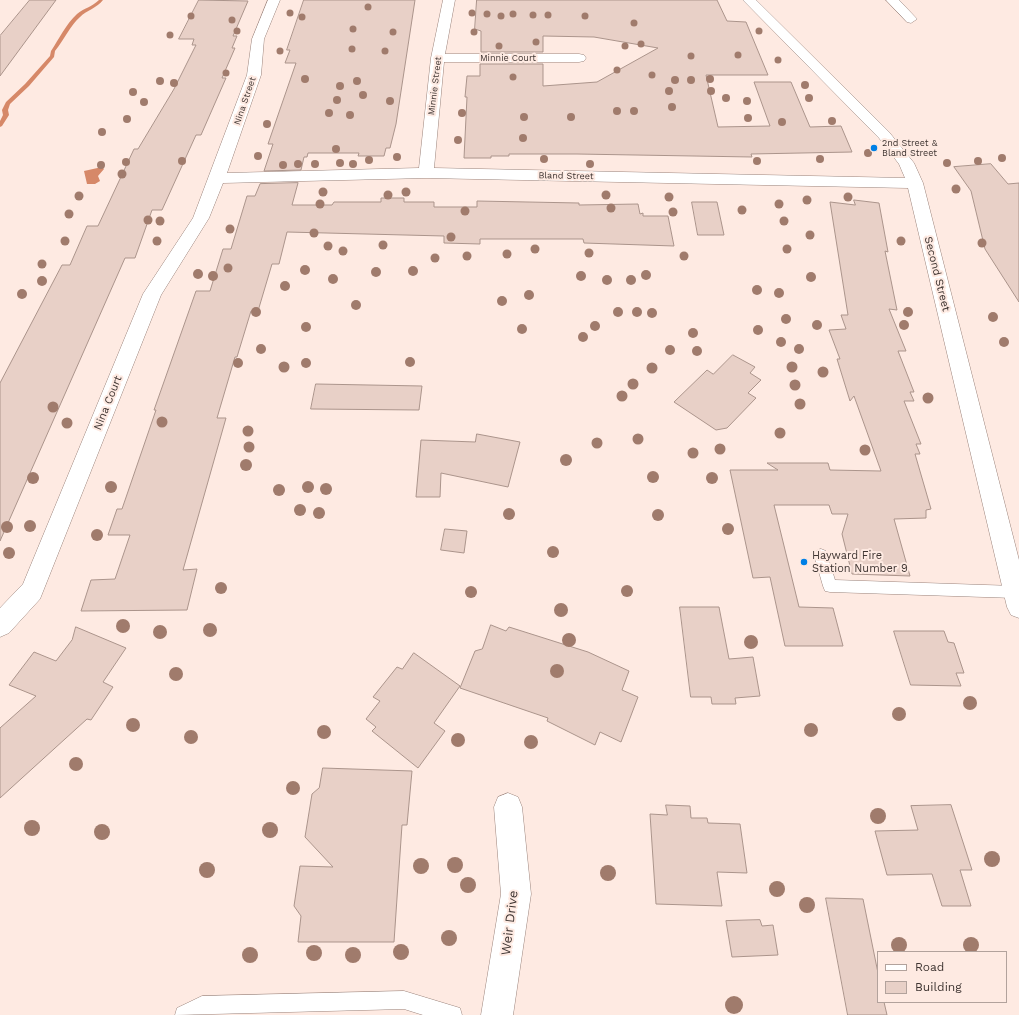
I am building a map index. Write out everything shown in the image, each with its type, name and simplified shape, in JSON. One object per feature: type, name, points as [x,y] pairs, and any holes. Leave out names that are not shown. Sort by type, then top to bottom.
[{"type":"street","name":"Nina Street","points":[[217,178],[254,75],[258,39],[274,0]]},
{"type":"street","name":"Minnie Street","points":[[426,173],[438,58],[449,0]]},
{"type":"street","name":"Second Street","points":[[748,0],[884,135],[906,163],[915,183],[1017,600]]},
{"type":"street","points":[[892,0],[911,19]]},
{"type":"street","name":"Minnie Court","points":[[438,58],[579,58]]},
{"type":"street","name":"Bland Street","points":[[217,178],[426,173],[915,183]]},
{"type":"street","name":"Nina Court","points":[[0,625],[32,591],[152,294],[200,218],[217,178]]},
{"type":"street","name":"Weir Drive","points":[[497,1015],[516,894],[508,807]]},
{"type":"lane","points":[[821,555],[830,586],[1017,600]]},
{"type":"lane","points":[[184,1015],[202,1005],[404,1000],[453,1015]]},
{"type":"shaded area","points":[[102,167],[104,169],[98,176],[100,181],[95,184],[87,184],[84,171]]},
{"type":"building","points":[[30,0],[56,0],[0,76],[0,36]]},
{"type":"building","points":[[199,0],[248,1],[233,36],[237,36],[232,48],[235,48],[222,78],[226,78],[201,135],[196,135],[162,210],[152,210],[135,258],[125,258],[0,541],[0,383],[62,265],[70,265],[87,226],[98,226],[134,149],[138,149],[174,89],[196,45],[192,45],[194,39],[179,39]]},
{"type":"building","points":[[304,0],[415,0],[396,124],[390,148],[386,148],[384,156],[358,156],[359,153],[308,153],[307,157],[304,157],[301,170],[264,171],[273,144],[268,144],[296,63],[285,63],[290,50],[287,50]]},
{"type":"building","points":[[477,0],[717,0],[727,21],[746,22],[768,75],[706,75],[718,127],[770,126],[754,82],[791,82],[810,127],[841,126],[852,152],[751,154],[752,157],[509,154],[509,156],[491,156],[491,158],[464,158],[467,97],[465,97],[467,76],[480,76],[480,64],[543,64],[543,86],[597,82],[658,48],[594,37],[543,36],[543,52],[481,52],[481,31],[475,29]]},
{"type":"building","points":[[991,164],[1008,184],[1019,183],[1019,302],[985,249],[971,191],[954,167]]},
{"type":"building","points":[[298,183],[292,205],[332,205],[334,202],[381,202],[381,198],[404,198],[404,202],[434,202],[434,207],[477,207],[477,201],[579,203],[579,205],[638,204],[640,214],[643,213],[643,216],[668,216],[674,246],[584,243],[583,239],[480,239],[480,244],[444,243],[444,236],[287,232],[279,264],[272,264],[258,311],[251,311],[237,357],[235,357],[217,418],[226,418],[183,570],[197,569],[187,610],[81,611],[91,580],[115,579],[130,535],[108,535],[117,509],[122,509],[156,410],[154,410],[196,291],[210,291],[223,249],[231,249],[247,196],[255,196],[260,184]]},
{"type":"building","points":[[854,200],[879,203],[888,252],[885,251],[897,310],[889,309],[906,351],[898,351],[914,392],[910,392],[914,401],[904,401],[921,444],[916,444],[920,454],[915,454],[931,509],[926,510],[926,518],[894,519],[910,576],[852,574],[842,534],[848,514],[832,514],[829,505],[774,505],[799,607],[833,608],[843,646],[785,646],[770,577],[753,578],[730,470],[778,470],[767,463],[828,463],[830,470],[881,471],[854,396],[850,401],[837,359],[840,359],[829,330],[846,329],[841,315],[848,315],[830,202],[855,205]]},
{"type":"building","points":[[692,202],[717,202],[724,235],[698,235]]},
{"type":"building","points":[[733,355],[755,367],[750,373],[761,380],[748,393],[756,398],[727,428],[716,430],[674,402],[707,370],[713,374]]},
{"type":"building","points":[[316,384],[422,386],[419,410],[311,409]]},
{"type":"building","points":[[477,434],[520,442],[508,487],[441,473],[440,497],[416,497],[421,440],[475,442]]},
{"type":"building","points":[[445,529],[467,531],[464,553],[441,550]]},
{"type":"building","points":[[680,607],[719,607],[729,659],[753,657],[760,696],[735,698],[736,704],[712,704],[711,697],[691,697]]},
{"type":"building","points":[[491,625],[506,631],[509,627],[588,652],[629,671],[622,690],[638,697],[621,742],[600,732],[595,745],[547,721],[548,718],[460,688],[475,651],[482,649]]},
{"type":"building","points":[[76,627],[126,648],[103,682],[113,687],[91,720],[87,719],[0,798],[0,728],[36,696],[9,685],[34,652],[56,661],[72,640]]},
{"type":"building","points":[[894,631],[944,631],[948,642],[954,643],[964,673],[956,673],[961,686],[911,685]]},
{"type":"building","points":[[414,653],[460,686],[434,723],[445,731],[418,768],[372,731],[376,727],[366,719],[380,701],[373,697],[397,667],[402,669]]},
{"type":"building","points":[[323,768],[412,771],[407,825],[402,825],[394,942],[298,942],[301,916],[294,906],[300,866],[333,867],[305,837],[312,794],[319,788]]},
{"type":"building","points":[[666,805],[690,806],[691,818],[707,818],[708,823],[740,824],[747,873],[717,872],[722,906],[656,904],[650,814],[667,815]]},
{"type":"building","points":[[951,805],[972,870],[960,870],[971,906],[942,906],[932,874],[887,875],[875,831],[918,830],[911,806]]},
{"type":"building","points":[[826,898],[863,899],[877,968],[877,1003],[884,1003],[887,1015],[848,1015]]},
{"type":"building","points":[[760,920],[762,926],[773,925],[778,955],[732,957],[726,921]]},
{"type":"waterway","points":[[0,125],[6,115],[5,110],[8,103],[27,85],[52,56],[53,51],[77,16],[93,7],[101,0]]},
{"type":"place","name":"2nd Street & Bland Street","points":[[874,148]]},
{"type":"place","name":"Hayward Fire Station Number 9","points":[[804,562]]}]
